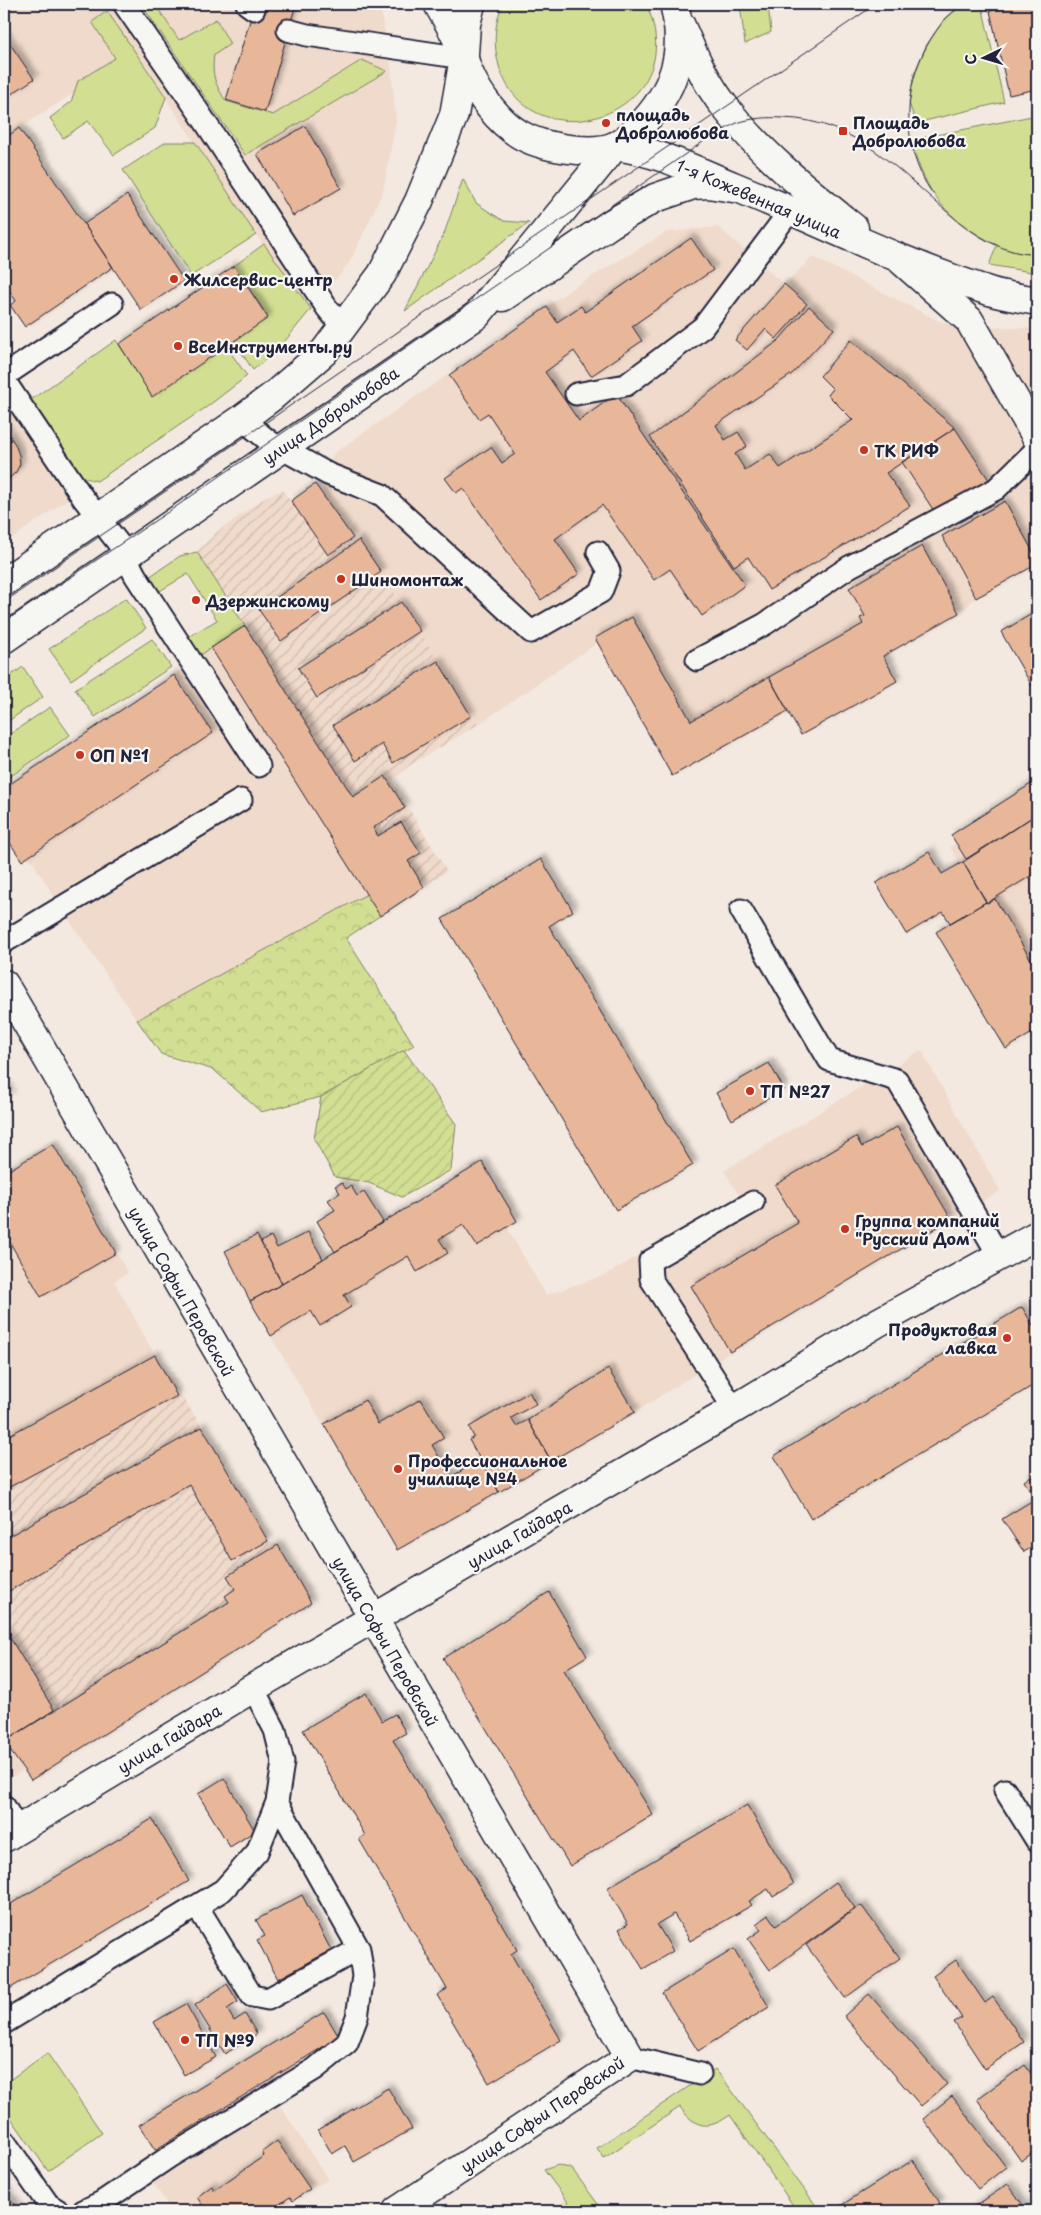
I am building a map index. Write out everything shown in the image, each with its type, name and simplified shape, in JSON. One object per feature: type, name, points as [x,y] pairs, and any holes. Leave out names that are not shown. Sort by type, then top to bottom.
[{"type":"main road","points":[[438,4],[459,43],[469,74],[481,95],[500,118],[519,134],[541,144],[575,150],[615,146]]},
{"type":"main road","points":[[4,582],[242,419],[273,396],[324,352],[382,274],[419,201],[454,115],[464,58],[466,24],[471,4]]},
{"type":"main road","name":"улица Добролюбова","points":[[4,639],[477,315],[615,146],[651,115],[671,85],[678,54],[677,13]]},
{"type":"main road","name":"1-я Кожевенная улица","points":[[677,13],[697,62],[725,107],[758,145],[790,176],[863,236],[900,260]]},
{"type":"main road","name":"1-я Кожевенная улица","points":[[615,146],[656,155],[740,189],[900,260],[991,291],[1037,301]]},
{"type":"main road","points":[[477,315],[612,223],[655,198],[692,185],[708,184],[740,189]]},
{"type":"main road","points":[[900,260],[970,320],[1028,405],[1037,438]]},
{"type":"main road","name":"улица Софьи Перовской","points":[[4,984],[630,2057],[398,2211]]},
{"type":"main road","name":"улица Гайдара","points":[[11,1834],[253,1688],[734,1410],[877,1323],[1037,1235]]},
{"type":"lane","points":[[124,4],[198,111],[327,308],[343,328]]},
{"type":"lane","points":[[288,30],[307,35],[464,58]]},
{"type":"lane","points":[[576,394],[626,385],[703,327],[790,211]]},
{"type":"lane","points":[[4,376],[112,304]]},
{"type":"lane","points":[[4,380],[83,498],[99,516],[125,555],[258,766]]},
{"type":"lane","points":[[242,419],[270,442],[328,474],[382,495],[531,632],[601,592],[609,570],[598,552]]},
{"type":"lane","points":[[697,660],[765,624],[849,567],[996,489],[1037,449]]},
{"type":"lane","points":[[4,942],[242,800]]},
{"type":"lane","points":[[741,910],[829,1060],[897,1080],[1000,1256]]},
{"type":"lane","points":[[734,1410],[651,1279],[650,1261],[753,1202]]},
{"type":"lane","points":[[4,2024],[223,1890],[257,1852],[277,1802],[283,1762],[275,1730],[253,1688]]},
{"type":"lane","points":[[1005,1790],[1037,1841]]},
{"type":"lane","points":[[83,2211],[102,2202],[169,2157],[315,2069],[347,2043],[357,2017],[363,1976],[359,1949],[277,1802]]},
{"type":"lane","points":[[4,1806],[11,1834]]},
{"type":"lane","points":[[197,1906],[252,1996],[268,1999],[359,1949]]},
{"type":"lane","points":[[630,2057],[700,2074]]},
{"type":"lane","points":[[4,2141],[48,2204],[59,2211]]},
{"type":"shaded area","points":[[4,4],[141,4],[245,154],[387,70],[361,60],[274,115],[226,100],[216,86],[212,71],[216,19],[178,40],[155,4],[379,4],[390,55],[396,121],[383,191],[350,262],[311,309],[256,235],[136,53],[4,138]]},
{"type":"shaded area","points":[[718,227],[784,284],[813,257],[943,323],[1037,329],[1037,564],[976,598],[959,613],[883,656],[897,681],[801,735],[787,714],[672,776],[597,643],[479,724],[471,716],[401,602],[359,540],[353,538],[322,493],[333,454],[573,288],[667,232]]},
{"type":"shaded area","points":[[4,390],[71,497],[4,544]]},
{"type":"shaded area","points":[[315,484],[352,538],[359,540],[381,572],[420,631],[471,716],[479,724],[409,766],[392,781],[447,871],[380,916],[211,648],[245,626],[197,552],[217,532],[267,496],[282,490],[291,501]]},
{"type":"shaded area","points":[[211,648],[367,894],[137,1020],[61,908],[29,856],[22,861],[4,834],[4,788],[174,675]]},
{"type":"shaded area","points":[[1037,795],[1037,990],[950,847]]},
{"type":"shaded area","points":[[921,1050],[1000,1191],[730,1352],[635,1412],[397,1550],[250,1301],[282,1284],[482,1162],[517,1221],[507,1228],[546,1295],[605,1275],[740,1197],[724,1171]]},
{"type":"shaded area","points":[[53,1144],[128,1273],[114,1281],[155,1355],[4,1438],[4,1173]]},
{"type":"shaded area","points":[[155,1355],[202,1427],[268,1541],[278,1545],[311,1603],[31,1780],[4,1741],[4,1438]]},
{"type":"shaded area","points":[[4,1741],[24,1770],[4,1781]]},
{"type":"shaded area","points":[[279,2104],[328,2180],[310,2189],[278,2211],[172,2211],[153,2183]]},
{"type":"shaded area","points":[[566,2199],[575,2211],[548,2211]]},
{"type":"green space","points":[[141,4],[155,4],[179,40],[216,19],[230,44],[214,55],[214,74],[222,95],[226,101],[273,115],[362,60],[387,71],[245,155]]},
{"type":"green space","name":"площадь Добролюбова","points":[[503,4],[646,4],[656,42],[649,75],[630,99],[603,115],[573,121],[542,115],[516,97],[499,66],[495,35]]},
{"type":"green space","points":[[740,4],[768,4],[771,32],[745,44]]},
{"type":"green space","points":[[963,4],[992,4],[982,6],[1004,102],[916,123],[909,103],[914,74],[926,46],[943,21]]},
{"type":"green space","points":[[107,11],[166,97],[155,128],[114,155],[88,121],[63,138],[50,118],[71,102],[78,81],[115,58],[92,22]]},
{"type":"green space","points":[[1037,115],[1037,273],[989,265],[997,245],[964,226],[940,203],[923,176],[911,140]]},
{"type":"green space","points":[[166,142],[195,142],[256,235],[191,276],[123,170]]},
{"type":"green space","points":[[463,179],[476,203],[488,211],[504,221],[529,223],[405,311],[444,234]]},
{"type":"green space","points":[[264,244],[311,309],[280,347],[253,370],[234,341],[268,317],[234,266]]},
{"type":"green space","points":[[116,340],[152,396],[226,346],[247,376],[208,406],[97,481],[78,476],[28,402]]},
{"type":"green space","points":[[197,552],[245,626],[199,656],[188,637],[217,620],[188,574],[158,592],[149,577],[180,556]]},
{"type":"green space","points":[[126,598],[146,628],[71,680],[49,649]]},
{"type":"green space","points":[[152,639],[171,667],[95,717],[75,689]]},
{"type":"green space","points":[[23,667],[43,697],[4,724],[4,680]]},
{"type":"green space","points":[[50,707],[70,735],[4,781],[4,738]]},
{"type":"green space","points":[[424,887],[346,938],[414,1045],[321,1097],[261,1112],[214,1070],[161,1054],[137,1020],[367,894],[380,915]]},
{"type":"green space","points":[[404,1050],[456,1124],[451,1170],[402,1197],[369,1183],[335,1177],[314,1139],[321,1097]]},
{"type":"green space","points":[[47,2053],[102,2133],[48,2171],[4,2108],[4,2084]]},
{"type":"green space","points":[[715,2069],[820,2211],[797,2211],[730,2115],[715,2123],[702,2125],[691,2119],[680,2107],[604,2158],[597,2148]]},
{"type":"green space","points":[[558,2165],[572,2169],[603,2211],[575,2211],[544,2170]]},
{"type":"building","points":[[255,4],[296,4],[265,112],[226,100]]},
{"type":"building","points":[[1018,4],[1037,4],[1037,89],[1009,95],[990,11]]},
{"type":"building","points":[[4,35],[34,79],[4,99]]},
{"type":"building","points":[[305,126],[341,188],[293,216],[257,154]]},
{"type":"building","points":[[19,128],[113,267],[25,327],[10,305],[16,301],[4,282],[4,139]]},
{"type":"building","points":[[127,195],[184,281],[141,310],[84,224]]},
{"type":"building","points":[[691,238],[713,270],[632,326],[642,341],[591,376],[574,351],[545,372],[579,421],[616,394],[745,585],[702,616],[670,569],[654,580],[602,505],[555,539],[579,574],[541,600],[463,488],[456,493],[445,478],[491,447],[502,463],[515,454],[488,413],[479,419],[449,375],[547,307],[557,322],[581,306],[585,312]]},
{"type":"building","points":[[234,266],[268,318],[152,397],[119,344]]},
{"type":"building","points":[[784,284],[807,304],[776,339],[765,329],[747,350],[735,340]]},
{"type":"building","name":"ТК РИФ","points":[[809,306],[834,329],[792,374],[716,425],[725,440],[738,432],[747,446],[735,454],[745,470],[770,454],[780,468],[853,420],[828,395],[833,389],[820,376],[851,340],[955,428],[886,473],[910,506],[769,590],[748,557],[734,566],[650,437],[778,341]]},
{"type":"building","points":[[4,428],[15,444],[20,464],[16,472],[4,483]]},
{"type":"building","points":[[955,428],[989,480],[934,511],[902,462]]},
{"type":"building","points":[[315,484],[353,538],[328,555],[291,501]]},
{"type":"building","points":[[1005,501],[1037,559],[1037,564],[976,598],[942,536]]},
{"type":"building","points":[[359,540],[381,572],[281,641],[259,610]]},
{"type":"building","points":[[922,546],[959,613],[883,656],[897,681],[801,735],[769,677],[863,624],[860,618],[865,616],[849,588]]},
{"type":"building","points":[[401,602],[420,631],[317,698],[298,668]]},
{"type":"building","points":[[1037,611],[1037,683],[1032,686],[1001,632]]},
{"type":"building","points":[[632,617],[691,721],[769,677],[788,711],[672,776],[595,638]]},
{"type":"building","points":[[245,626],[353,797],[385,776],[405,808],[373,828],[378,836],[401,822],[421,853],[408,861],[424,887],[380,916],[211,648]]},
{"type":"building","points":[[438,661],[471,716],[393,763],[382,744],[355,761],[333,725]]},
{"type":"building","points":[[174,675],[213,733],[22,861],[4,834],[4,788]]},
{"type":"building","points":[[1034,782],[1037,787],[1037,814],[966,859],[951,835]]},
{"type":"building","points":[[1037,814],[1037,872],[987,903],[963,862]]},
{"type":"building","points":[[929,852],[942,874],[963,862],[986,902],[950,923],[943,912],[906,934],[876,883]]},
{"type":"building","points":[[541,859],[573,911],[549,926],[693,1165],[616,1210],[442,919]]},
{"type":"building","points":[[995,899],[1037,970],[1037,1030],[1006,1049],[936,932],[986,902]]},
{"type":"building","name":"ТП №27","points":[[769,1063],[784,1089],[732,1120],[716,1093]]},
{"type":"building","points":[[4,1084],[10,1095],[4,1098]]},
{"type":"building","points":[[897,1127],[951,1219],[730,1352],[691,1286],[798,1223],[775,1185],[856,1137],[862,1147]]},
{"type":"building","points":[[53,1144],[116,1253],[41,1297],[4,1232],[4,1173]]},
{"type":"building","points":[[482,1162],[517,1221],[477,1246],[463,1225],[439,1239],[448,1253],[417,1272],[408,1256],[344,1295],[351,1307],[320,1326],[311,1311],[271,1336],[250,1301],[282,1284]]},
{"type":"building","points":[[342,1183],[346,1189],[351,1186],[357,1196],[364,1192],[383,1222],[335,1252],[317,1221],[335,1210],[328,1200],[340,1193],[335,1186]]},
{"type":"building","points":[[308,1232],[323,1259],[282,1284],[261,1242],[271,1236],[277,1248]]},
{"type":"building","points":[[257,1235],[282,1284],[250,1301],[225,1251]]},
{"type":"building","points":[[1022,1307],[1037,1332],[1037,1383],[811,1519],[774,1456]]},
{"type":"building","points":[[155,1355],[177,1396],[4,1490],[4,1438]]},
{"type":"building","points":[[608,1369],[635,1412],[551,1461],[528,1420]]},
{"type":"building","points":[[529,1392],[536,1404],[511,1418],[516,1426],[528,1420],[551,1461],[499,1492],[469,1440],[474,1437],[469,1427]]},
{"type":"building","name":"Профессиональное училище №4","points":[[421,1399],[444,1438],[432,1445],[451,1477],[480,1460],[499,1492],[397,1550],[324,1424],[365,1400],[378,1424]]},
{"type":"building","points":[[202,1427],[268,1541],[232,1561],[189,1484],[4,1594],[4,1539]]},
{"type":"building","points":[[1037,1472],[1037,1544],[1024,1552],[1002,1519],[1035,1499],[1024,1481]]},
{"type":"building","points":[[278,1545],[311,1603],[31,1780],[4,1742],[229,1602],[225,1596],[235,1589],[227,1576]]},
{"type":"building","points":[[549,1592],[587,1656],[564,1670],[653,1815],[570,1866],[443,1658]]},
{"type":"building","points":[[4,1628],[54,1710],[4,1742]]},
{"type":"building","points":[[366,1693],[382,1721],[395,1714],[406,1733],[393,1740],[517,1950],[511,1954],[561,2040],[489,2083],[437,1995],[447,1989],[359,1839],[365,1835],[303,1730]]},
{"type":"building","points":[[224,1778],[255,1831],[230,1847],[198,1794]]},
{"type":"building","points":[[747,1805],[794,1884],[773,1897],[768,1889],[749,1901],[752,1905],[690,1941],[674,1914],[657,1924],[673,1951],[643,1969],[619,1929],[628,1924],[607,1888]]},
{"type":"building","points":[[152,1819],[189,1881],[4,1992],[4,1908]]},
{"type":"building","points":[[836,1882],[855,1908],[770,1970],[748,1939],[761,1930],[756,1924],[768,1915],[776,1926]]},
{"type":"building","points":[[302,1895],[331,1950],[278,1979],[257,1940],[265,1936],[256,1920]]},
{"type":"building","points":[[861,1905],[900,1958],[845,1998],[806,1945]]},
{"type":"building","points":[[734,1949],[769,2007],[698,2051],[662,1993]]},
{"type":"building","points":[[956,1960],[985,2003],[993,1997],[1024,2042],[985,2069],[954,2022],[962,2018],[933,1976]]},
{"type":"building","points":[[227,1984],[238,2002],[227,2009],[234,2021],[245,2014],[257,2034],[225,2054],[195,2005]]},
{"type":"building","points":[[869,1994],[947,2084],[921,2106],[844,2016]]},
{"type":"building","name":"ТП №9","points":[[186,2004],[216,2057],[184,2075],[154,2022]]},
{"type":"building","points":[[324,2012],[339,2037],[155,2150],[139,2125]]},
{"type":"building","points":[[1025,2065],[1037,2082],[1037,2156],[1034,2152],[1021,2161],[977,2099]]},
{"type":"building","points":[[388,2088],[412,2129],[354,2162],[345,2146],[332,2154],[318,2130]]},
{"type":"building","points":[[952,2096],[1006,2167],[978,2189],[923,2119]]},
{"type":"building","points":[[277,2141],[310,2189],[293,2201],[290,2197],[269,2211],[206,2211],[197,2197],[212,2186],[214,2190],[264,2156],[262,2152]]},
{"type":"building","points":[[913,2160],[940,2203],[926,2211],[844,2211],[840,2206]]},
{"type":"building","points":[[1008,2184],[1027,2211],[968,2211]]},
{"type":"building","points":[[4,2190],[19,2211],[4,2211]]},
{"type":"tram line","points":[[4,602],[876,4]]},
{"type":"tram line","points":[[933,194],[921,174],[913,152],[909,130],[909,107],[919,62],[930,41],[945,19],[963,4]]},
{"type":"tram line","points":[[4,622],[177,506],[710,137],[737,123],[760,118],[783,118],[809,121],[833,128],[855,138],[875,151],[961,223],[981,237],[1014,252],[1037,254]]},
{"type":"place","name":"площадь Добролюбова","points":[[606,123]]},
{"type":"place","name":"Площадь Добролюбова","points":[[843,131]]},
{"type":"place","name":"Жилсервис-центр","points":[[174,279]]},
{"type":"place","name":"ВсеИнструменты.ру","points":[[178,346]]},
{"type":"place","name":"ТК РИФ","points":[[864,450]]},
{"type":"place","name":"Шиномонтаж","points":[[341,579]]},
{"type":"place","name":"Дзержинскому","points":[[196,600]]},
{"type":"place","name":"ОП №1","points":[[80,755]]},
{"type":"place","name":"ТП №27","points":[[750,1091]]},
{"type":"place","name":"Группа компаний \"Русский Дом\"","points":[[845,1229]]},
{"type":"place","name":"Продуктовая лавка","points":[[1007,1338]]},
{"type":"place","name":"Профессиональное училище №4","points":[[398,1469]]},
{"type":"place","name":"ТП №9","points":[[185,2040]]}]
